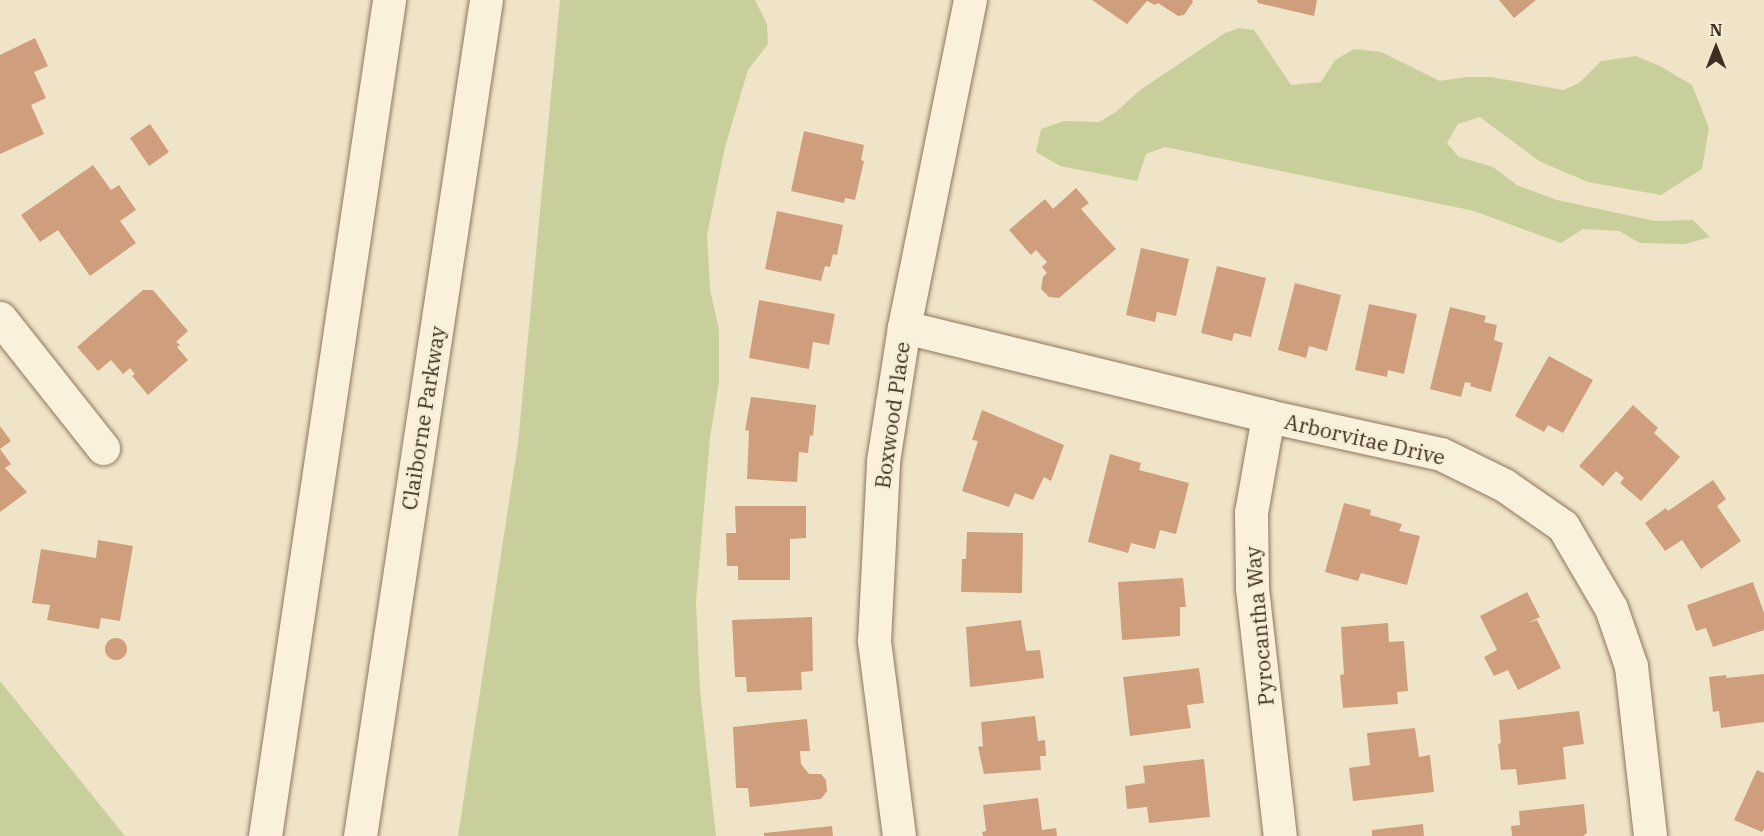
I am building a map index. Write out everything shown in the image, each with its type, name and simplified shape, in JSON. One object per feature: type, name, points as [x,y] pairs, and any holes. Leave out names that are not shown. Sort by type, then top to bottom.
[{"type":"street","points":[[265,836],[389,0]]},
{"type":"street","name":"Claiborne Parkway","points":[[360,836],[486,0]]},
{"type":"street","name":"Boxwood Place","points":[[899,836],[874,640],[883,461],[904,327],[970,0]]},
{"type":"street","points":[[0,318],[103,448]]},
{"type":"street","name":"Arborvitae Drive","points":[[904,327],[1268,416],[1441,454],[1504,485],[1563,526],[1611,608],[1631,666],[1650,836]]},
{"type":"street","name":"Pyrocantha Way","points":[[1268,416],[1251,512],[1252,588],[1280,836]]},
{"type":"green space","points":[[560,0],[755,0],[767,24],[768,44],[748,70],[725,147],[707,235],[710,289],[719,330],[719,382],[710,438],[696,601],[700,690],[716,836],[458,836],[518,443]]},
{"type":"green space","points":[[1239,28],[1254,30],[1291,85],[1321,82],[1335,60],[1354,49],[1381,52],[1440,81],[1467,77],[1491,77],[1563,90],[1579,83],[1601,61],[1636,56],[1660,66],[1692,85],[1709,128],[1702,169],[1661,195],[1588,182],[1539,161],[1480,117],[1458,124],[1447,143],[1459,157],[1493,167],[1517,185],[1557,200],[1655,221],[1693,220],[1710,237],[1685,244],[1640,243],[1619,231],[1583,229],[1561,243],[1474,211],[1165,147],[1146,154],[1137,181],[1060,166],[1036,152],[1041,129],[1064,121],[1099,122],[1116,112],[1140,90],[1225,33]]},
{"type":"green space","points":[[0,681],[125,836],[0,836]]},
{"type":"building","points":[[1092,0],[1192,0],[1193,2],[1184,15],[1178,16],[1158,3],[1155,5],[1147,1],[1127,24]]},
{"type":"building","points":[[1257,0],[1317,0],[1314,16],[1258,3]]},
{"type":"building","points":[[1499,0],[1536,0],[1514,18]]},
{"type":"building","points":[[35,38],[48,66],[34,72],[46,98],[31,105],[44,134],[0,154],[0,55]]},
{"type":"building","points":[[150,124],[169,152],[149,166],[130,138]]},
{"type":"building","points":[[804,131],[864,145],[861,160],[864,161],[855,200],[845,198],[844,203],[791,191]]},
{"type":"building","points":[[93,165],[111,190],[119,185],[136,210],[120,221],[136,243],[90,276],[58,230],[40,242],[21,215]]},
{"type":"building","points":[[1076,188],[1089,203],[1081,209],[1116,249],[1059,298],[1049,297],[1041,289],[1043,277],[1047,273],[1042,267],[1047,262],[1036,250],[1031,255],[1009,230],[1045,199],[1053,209]]},
{"type":"building","points":[[777,211],[843,225],[837,255],[833,254],[830,267],[825,266],[821,281],[765,269]]},
{"type":"building","points":[[1141,248],[1189,259],[1176,316],[1157,312],[1155,322],[1126,315]]},
{"type":"building","points":[[1217,266],[1266,278],[1251,337],[1234,333],[1232,341],[1201,333]]},
{"type":"building","points":[[1295,283],[1341,295],[1327,351],[1309,346],[1306,358],[1278,350]]},
{"type":"building","points":[[143,290],[153,290],[188,331],[176,342],[180,345],[177,347],[188,360],[148,395],[132,376],[135,374],[130,368],[123,374],[111,360],[98,371],[77,347]]},
{"type":"building","points":[[759,300],[835,314],[829,345],[813,342],[809,369],[749,358]]},
{"type":"building","points":[[1369,304],[1417,314],[1404,374],[1388,370],[1387,377],[1355,370]]},
{"type":"building","points":[[1450,307],[1486,316],[1484,322],[1497,325],[1494,340],[1503,343],[1491,392],[1470,386],[1471,383],[1465,382],[1461,397],[1430,389]]},
{"type":"building","points":[[1549,356],[1593,380],[1563,433],[1548,425],[1544,432],[1515,416]]},
{"type":"building","points":[[751,397],[816,405],[813,436],[810,435],[808,453],[799,452],[797,482],[747,479],[749,431],[745,430]]},
{"type":"building","points":[[1633,405],[1658,428],[1654,433],[1680,457],[1641,501],[1620,483],[1624,478],[1616,471],[1603,486],[1579,466]]},
{"type":"building","points":[[982,410],[1064,445],[1051,481],[1044,477],[1033,500],[1015,493],[1009,507],[962,491],[978,441],[972,440]]},
{"type":"building","points":[[0,426],[11,441],[0,449]]},
{"type":"building","points":[[0,449],[11,464],[5,468],[27,492],[0,512]]},
{"type":"building","points":[[1110,454],[1141,463],[1139,470],[1189,483],[1176,534],[1160,530],[1155,549],[1131,543],[1128,553],[1088,542]]},
{"type":"building","points":[[1713,480],[1726,499],[1717,506],[1741,541],[1701,569],[1682,540],[1665,551],[1645,523],[1666,508],[1668,511]]},
{"type":"building","points":[[1344,503],[1371,510],[1370,515],[1402,524],[1399,531],[1420,536],[1407,585],[1361,573],[1358,581],[1325,572]]},
{"type":"building","points":[[735,506],[806,506],[806,538],[790,539],[790,580],[738,580],[738,566],[727,566],[726,533],[736,533]]},
{"type":"building","points":[[967,532],[1023,533],[1022,593],[961,592],[962,559],[966,559]]},
{"type":"building","points":[[98,540],[133,546],[120,621],[101,618],[99,629],[47,620],[50,605],[32,603],[41,549],[96,558]]},
{"type":"building","points":[[1183,578],[1186,607],[1180,607],[1180,636],[1122,640],[1118,582]]},
{"type":"building","points":[[1753,582],[1764,613],[1764,630],[1713,647],[1706,628],[1696,631],[1687,605]]},
{"type":"building","points":[[1527,592],[1540,617],[1528,623],[1537,620],[1561,668],[1518,690],[1508,670],[1494,676],[1484,657],[1497,650],[1480,616]]},
{"type":"building","points":[[812,617],[813,671],[801,672],[802,690],[747,692],[746,677],[735,677],[732,620]]},
{"type":"building","points":[[1021,620],[1026,651],[1040,650],[1044,678],[970,687],[966,627]]},
{"type":"building","points":[[1388,623],[1389,642],[1404,641],[1408,691],[1397,692],[1398,704],[1343,708],[1340,675],[1344,674],[1341,627]]},
{"type":"building","points":[[116,638],[124,641],[127,649],[124,657],[116,660],[108,657],[105,649],[108,641]]},
{"type":"building","points":[[1199,668],[1204,703],[1187,705],[1191,728],[1130,736],[1123,677]]},
{"type":"building","points":[[1764,674],[1764,722],[1721,728],[1719,711],[1713,712],[1709,677],[1726,675],[1727,678]]},
{"type":"building","points":[[1579,711],[1584,744],[1563,747],[1566,779],[1518,785],[1516,769],[1501,770],[1498,744],[1501,743],[1499,720]]},
{"type":"building","points":[[1035,716],[1038,741],[1045,740],[1046,756],[1040,756],[1041,770],[984,774],[978,747],[983,746],[981,722]]},
{"type":"building","points":[[807,719],[810,751],[800,751],[801,764],[809,774],[821,774],[826,780],[827,791],[821,799],[750,807],[748,788],[736,788],[733,727]]},
{"type":"building","points":[[1415,728],[1419,757],[1430,755],[1434,792],[1353,801],[1349,768],[1370,765],[1367,733]]},
{"type":"building","points":[[1204,759],[1210,817],[1149,823],[1147,807],[1127,809],[1125,786],[1145,783],[1143,766]]},
{"type":"building","points":[[1757,770],[1764,773],[1764,829],[1762,832],[1734,820]]},
{"type":"building","points":[[1038,798],[1042,830],[1056,828],[1057,836],[983,836],[982,832],[986,831],[983,805]]},
{"type":"building","points":[[1584,804],[1587,833],[1583,836],[1512,836],[1511,826],[1520,825],[1519,811]]},
{"type":"building","points":[[1423,824],[1424,836],[1372,836],[1372,830]]},
{"type":"building","points":[[832,826],[833,836],[764,836],[764,833]]}]
